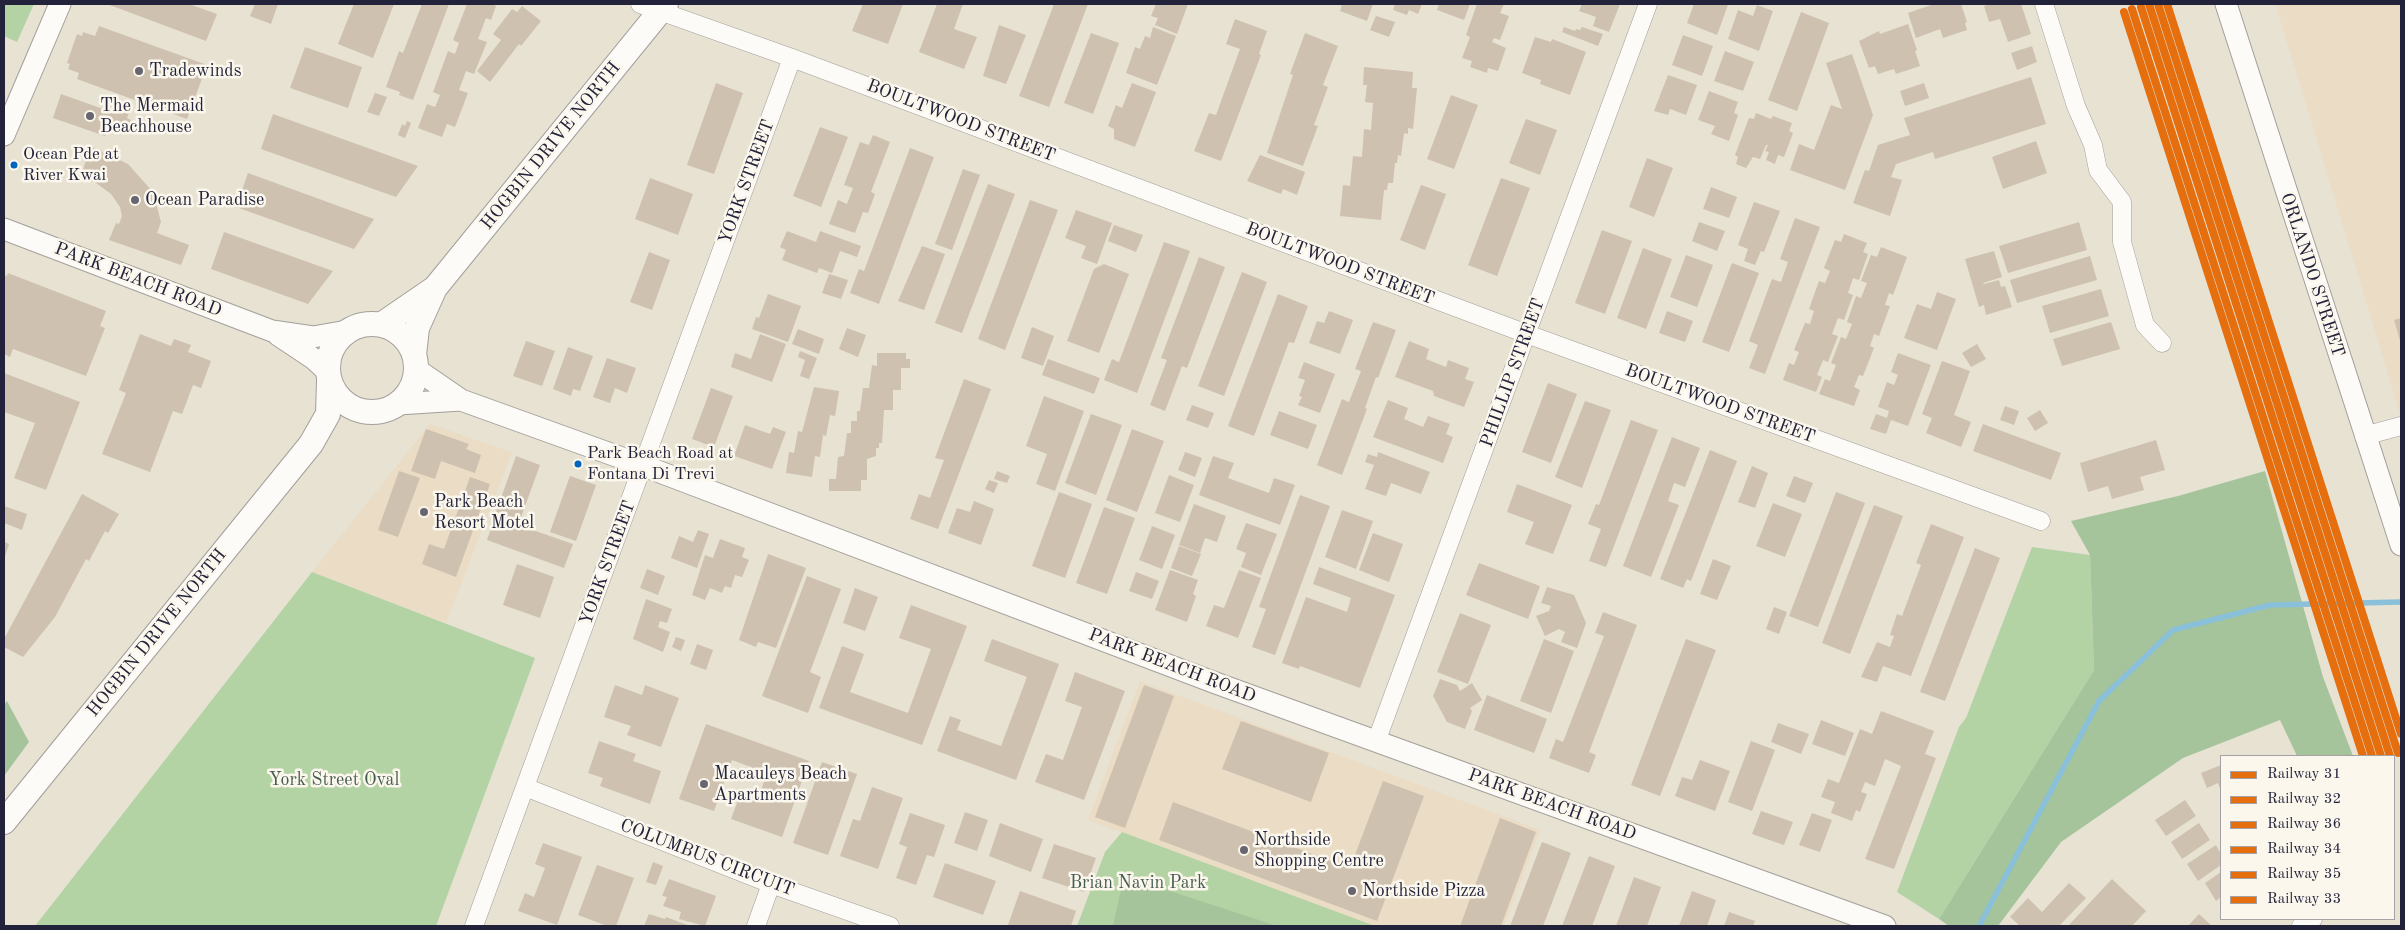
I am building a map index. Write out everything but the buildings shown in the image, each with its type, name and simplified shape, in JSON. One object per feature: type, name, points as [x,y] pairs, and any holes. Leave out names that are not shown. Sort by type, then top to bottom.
[{"type":"main road","name":"HOGBIN DRIVE NORTH","points":[[415,362],[417,328],[435,288],[655,6]]},
{"type":"main road","name":"HOGBIN DRIVE NORTH","points":[[381,325],[435,288]]},
{"type":"main road","points":[[369,324],[381,325],[402,335],[415,362],[414,382],[408,394],[398,404],[385,410],[371,412],[357,410],[345,403],[335,393],[329,376],[332,349],[347,331],[369,324]]},
{"type":"main road","name":"HOGBIN DRIVE NORTH","points":[[4,822],[311,444],[328,414],[329,376]]},
{"type":"main road","name":"HOGBIN DRIVE NORTH","points":[[311,444],[348,421],[371,412]]},
{"type":"street","points":[[4,135],[60,4]]},
{"type":"street","name":"PHILLIP STREET","points":[[1376,742],[1648,4]]},
{"type":"street","points":[[2044,4],[2076,106],[2093,145],[2098,170],[2122,202],[2122,242],[2145,325],[2162,343]]},
{"type":"street","name":"ORLANDO STREET","points":[[2226,4],[2364,436],[2401,545]]},
{"type":"street","name":"BOULTWOOD STREET","points":[[655,6],[1527,334],[2041,521]]},
{"type":"street","name":"YORK STREET","points":[[474,926],[792,58]]},
{"type":"street","name":"PARK BEACH ROAD","points":[[4,229],[272,331],[313,337],[347,331]]},
{"type":"street","name":"PARK BEACH ROAD","points":[[272,331],[314,359],[329,376]]},
{"type":"street","name":"PARK BEACH ROAD","points":[[415,362],[461,400],[644,466],[1212,682],[1885,926]]},
{"type":"street","name":"PARK BEACH ROAD","points":[[398,404],[461,400]]},
{"type":"street","points":[[2364,436],[2401,426]]},
{"type":"street","name":"COLUMBUS CIRCUIT","points":[[526,786],[772,884],[890,926]]},
{"type":"street","points":[[756,926],[772,884]]},
{"type":"shaded area","points":[[2275,4],[2401,4],[2401,417],[2305,101]]},
{"type":"shaded area","name":"Park Beach Resort Motel","points":[[430,424],[512,452],[446,623],[312,572]]},
{"type":"shaded area","points":[[1140,681],[1540,830],[1504,926],[1375,926],[1088,820]]},
{"type":"green space","points":[[4,4],[34,4],[17,42],[4,36]]},
{"type":"green space","points":[[2265,471],[2323,677],[2353,755],[2297,755],[2280,720],[2183,758],[2061,842],[1998,926],[1949,926],[1939,919],[2094,670],[2090,555],[2071,521],[2178,496]]},
{"type":"green space","points":[[2032,547],[2090,555],[2094,670],[1939,919],[1897,892],[1959,727],[1966,718]]},
{"type":"green space","name":"York Street Oval","points":[[312,572],[535,658],[436,926],[35,926]]},
{"type":"green space","points":[[7,701],[29,742],[4,776],[4,705]]},
{"type":"green space","name":"Brian Navin Park","points":[[1122,832],[1375,926],[1077,926],[1105,852]]},
{"type":"green space","points":[[1124,876],[1277,926],[1113,926]]},
{"type":"waterway","points":[[1979,926],[2099,701],[2173,630],[2270,605],[2401,602]]},
{"type":"rail line","name":"31","points":[[2149,4],[2390,755]]},
{"type":"rail line","name":"36","points":[[2158,4],[2398,753]]},
{"type":"rail line","name":"35","points":[[2167,4],[2401,734]]},
{"type":"rail line","name":"32","points":[[2141,7],[2381,755]]},
{"type":"rail line","name":"34","points":[[2132,9],[2372,755]]},
{"type":"rail line","name":"33","points":[[2124,12],[2363,755]]},
{"type":"place","name":"Tradewinds","points":[[139,71]]},
{"type":"place","name":"The Mermaid Beachhouse","points":[[90,116]]},
{"type":"place","name":"Ocean Pde at River Kwai","points":[[14,165]]},
{"type":"place","name":"Ocean Paradise","points":[[135,200]]},
{"type":"place","name":"Park Beach Road at Fontana Di Trevi","points":[[578,464]]},
{"type":"place","name":"Park Beach Resort Motel","points":[[424,512]]},
{"type":"place","name":"Macauleys Beach Apartments","points":[[704,784]]},
{"type":"place","name":"Northside Shopping Centre","points":[[1244,850]]},
{"type":"place","name":"Northside Pizza","points":[[1352,891]]}]
